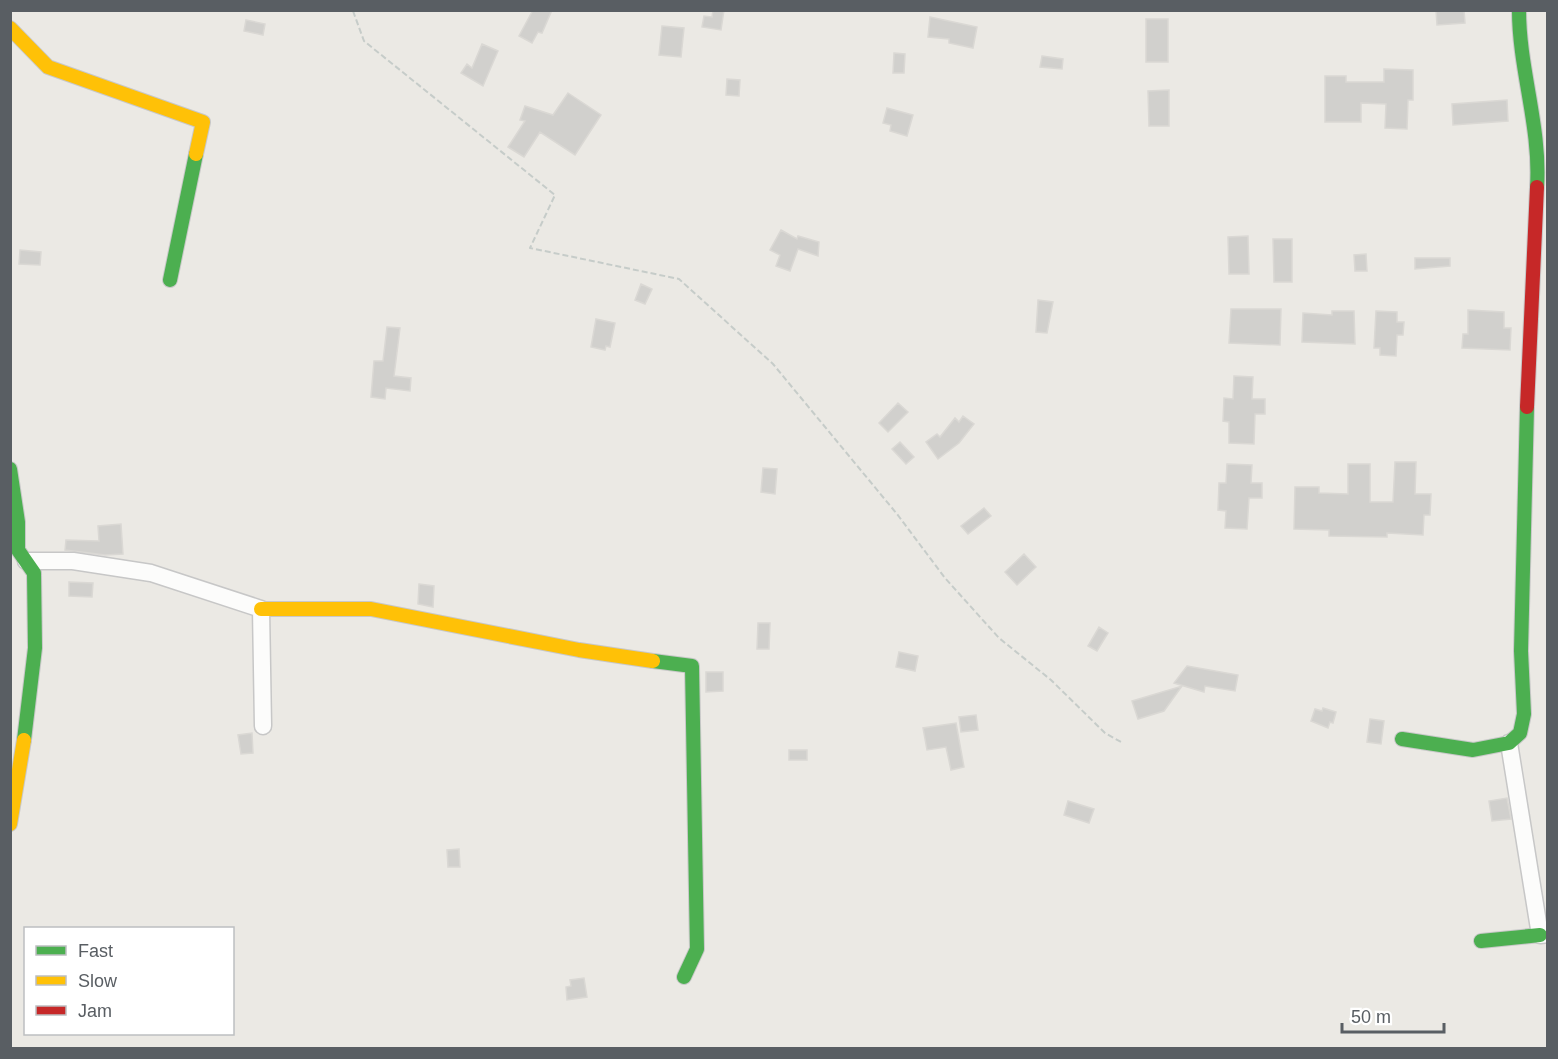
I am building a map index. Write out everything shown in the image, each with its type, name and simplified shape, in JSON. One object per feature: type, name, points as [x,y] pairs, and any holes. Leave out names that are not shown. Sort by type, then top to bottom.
[{"type":"street","points":[[1402,739],[1473,750],[1509,743],[1520,733],[1524,714],[1521,651],[1524,479],[1530,310],[1539,158],[1519,40],[1519,10]]},
{"type":"street","points":[[10,28],[48,67],[202,122],[170,280]]},
{"type":"street","points":[[10,469],[18,522],[18,550],[34,573],[35,648],[20,776],[10,824]]},
{"type":"street","points":[[26,561],[73,561],[152,573],[261,609],[370,609],[579,650],[692,666],[697,949],[684,977]]},
{"type":"street","points":[[261,609],[263,726]]},
{"type":"street","points":[[1481,941],[1544,935],[1509,743]]},
{"type":"path","points":[[353,11],[364,41],[555,195],[530,248],[679,279],[773,364],[897,514],[945,578],[999,638],[1051,680],[1105,733],[1121,742]]},
{"type":"building","points":[[533,10],[552,10],[542,33],[538,32],[532,43],[519,36]]},
{"type":"building","points":[[713,10],[724,10],[721,30],[702,27],[704,16],[712,17]]},
{"type":"building","points":[[1436,10],[1464,10],[1465,23],[1437,25]]},
{"type":"building","points":[[930,17],[977,27],[973,48],[949,43],[949,39],[928,37]]},
{"type":"building","points":[[1146,19],[1168,19],[1168,62],[1146,62]]},
{"type":"building","points":[[246,20],[265,24],[263,35],[244,31]]},
{"type":"building","points":[[662,26],[684,28],[681,57],[659,55]]},
{"type":"building","points":[[482,44],[498,51],[483,86],[461,73],[467,64],[472,68]]},
{"type":"building","points":[[894,53],[905,54],[904,73],[893,73]]},
{"type":"building","points":[[1042,56],[1063,59],[1062,69],[1040,67]]},
{"type":"building","points":[[1384,69],[1413,70],[1413,100],[1408,100],[1407,129],[1385,128],[1386,104],[1361,103],[1361,122],[1325,122],[1325,76],[1346,76],[1346,82],[1384,82]]},
{"type":"building","points":[[727,79],[740,80],[739,96],[726,95]]},
{"type":"building","points":[[1169,90],[1169,126],[1149,126],[1148,91]]},
{"type":"building","points":[[568,93],[601,115],[575,155],[540,132],[524,157],[508,147],[525,121],[520,120],[525,106],[553,115]]},
{"type":"building","points":[[1507,100],[1508,121],[1453,125],[1452,104]]},
{"type":"building","points":[[887,108],[913,115],[907,136],[890,131],[891,125],[883,123]]},
{"type":"building","points":[[781,230],[797,239],[798,236],[819,242],[818,256],[798,249],[790,271],[776,266],[780,255],[770,250]]},
{"type":"building","points":[[1248,236],[1249,274],[1229,274],[1228,237]]},
{"type":"building","points":[[1273,239],[1292,239],[1292,282],[1274,282]]},
{"type":"building","points":[[20,250],[41,252],[40,265],[19,264]]},
{"type":"building","points":[[1366,254],[1367,271],[1355,271],[1354,255]]},
{"type":"building","points":[[1415,258],[1450,258],[1450,266],[1415,269]]},
{"type":"building","points":[[641,284],[652,289],[645,304],[635,300]]},
{"type":"building","points":[[1038,300],[1053,302],[1047,333],[1036,332]]},
{"type":"building","points":[[1231,309],[1281,309],[1280,345],[1229,343]]},
{"type":"building","points":[[1468,310],[1504,312],[1504,328],[1511,328],[1510,350],[1462,348],[1463,334],[1468,334]]},
{"type":"building","points":[[1332,311],[1354,311],[1355,344],[1302,342],[1303,313],[1332,315]]},
{"type":"building","points":[[1376,311],[1397,312],[1397,322],[1404,322],[1403,335],[1397,335],[1396,356],[1380,355],[1380,348],[1374,348]]},
{"type":"building","points":[[596,319],[615,323],[610,347],[606,346],[605,350],[591,347]]},
{"type":"building","points":[[387,327],[400,328],[394,376],[411,378],[410,391],[386,388],[385,399],[371,397],[374,361],[383,361]]},
{"type":"building","points":[[1234,376],[1253,377],[1252,399],[1265,399],[1265,414],[1255,414],[1254,444],[1229,443],[1229,422],[1223,421],[1224,398],[1233,399]]},
{"type":"building","points":[[898,403],[908,412],[888,432],[879,423]]},
{"type":"building","points":[[963,416],[974,424],[959,443],[938,459],[926,442],[937,434],[940,437],[955,418],[959,422]]},
{"type":"building","points":[[900,442],[914,457],[906,464],[892,449]]},
{"type":"building","points":[[1395,462],[1416,462],[1415,494],[1431,494],[1430,515],[1424,515],[1423,535],[1387,533],[1387,537],[1329,536],[1329,530],[1294,529],[1295,487],[1319,487],[1319,493],[1348,494],[1348,464],[1370,464],[1370,502],[1393,502]]},
{"type":"building","points":[[1227,464],[1252,465],[1251,483],[1262,483],[1262,498],[1249,498],[1247,529],[1225,528],[1226,511],[1218,510],[1219,483],[1226,483]]},
{"type":"building","points":[[763,468],[777,469],[775,494],[761,492]]},
{"type":"building","points":[[984,508],[991,516],[968,534],[961,526]]},
{"type":"building","points":[[121,524],[123,554],[105,555],[65,550],[66,540],[99,541],[98,526]]},
{"type":"building","points":[[1024,554],[1036,567],[1017,585],[1005,572]]},
{"type":"building","points":[[69,582],[93,583],[92,597],[69,596]]},
{"type":"building","points":[[419,584],[434,586],[433,607],[418,604]]},
{"type":"building","points":[[758,623],[770,623],[769,649],[757,649]]},
{"type":"building","points":[[1099,627],[1108,633],[1097,651],[1088,646]]},
{"type":"building","points":[[899,652],[918,656],[915,671],[896,667]]},
{"type":"building","points":[[1187,666],[1238,675],[1235,691],[1205,686],[1204,692],[1174,683]]},
{"type":"building","points":[[706,672],[723,672],[723,691],[706,692]]},
{"type":"building","points":[[1182,686],[1164,711],[1138,719],[1132,701]]},
{"type":"building","points":[[1323,708],[1336,712],[1333,723],[1330,722],[1328,728],[1311,721],[1315,709],[1322,711]]},
{"type":"building","points":[[976,715],[978,730],[961,732],[959,717]]},
{"type":"building","points":[[1370,719],[1384,721],[1381,744],[1367,742]]},
{"type":"building","points":[[956,723],[964,767],[951,770],[946,747],[927,750],[923,728]]},
{"type":"building","points":[[252,733],[253,753],[241,754],[238,735]]},
{"type":"building","points":[[789,750],[807,750],[807,760],[789,760]]},
{"type":"building","points":[[1507,798],[1511,819],[1492,821],[1489,801]]},
{"type":"building","points":[[1068,801],[1094,809],[1089,823],[1064,815]]},
{"type":"building","points":[[459,849],[460,867],[448,867],[447,850]]},
{"type":"building","points":[[584,978],[587,997],[567,1000],[566,987],[571,986],[570,980]]},
{"type":"traffic: fast","points":[[1519,10],[1522,55],[1536,142],[1537,187]]},
{"type":"traffic: fast","points":[[170,280],[196,154]]},
{"type":"traffic: fast","points":[[1402,739],[1473,750],[1509,743],[1520,733],[1524,714],[1521,651],[1527,407]]},
{"type":"traffic: fast","points":[[10,469],[18,522],[18,550],[34,573],[35,648],[24,740]]},
{"type":"traffic: fast","points":[[653,661],[692,666],[697,949],[684,977]]},
{"type":"traffic: fast","points":[[1481,941],[1540,935]]},
{"type":"traffic: slow","points":[[10,28],[48,67],[203,122],[196,154]]},
{"type":"traffic: slow","points":[[261,609],[371,609],[579,650],[653,661]]},
{"type":"traffic: slow","points":[[10,824],[24,740]]},
{"type":"traffic: jam","points":[[1527,407],[1537,187]]}]
